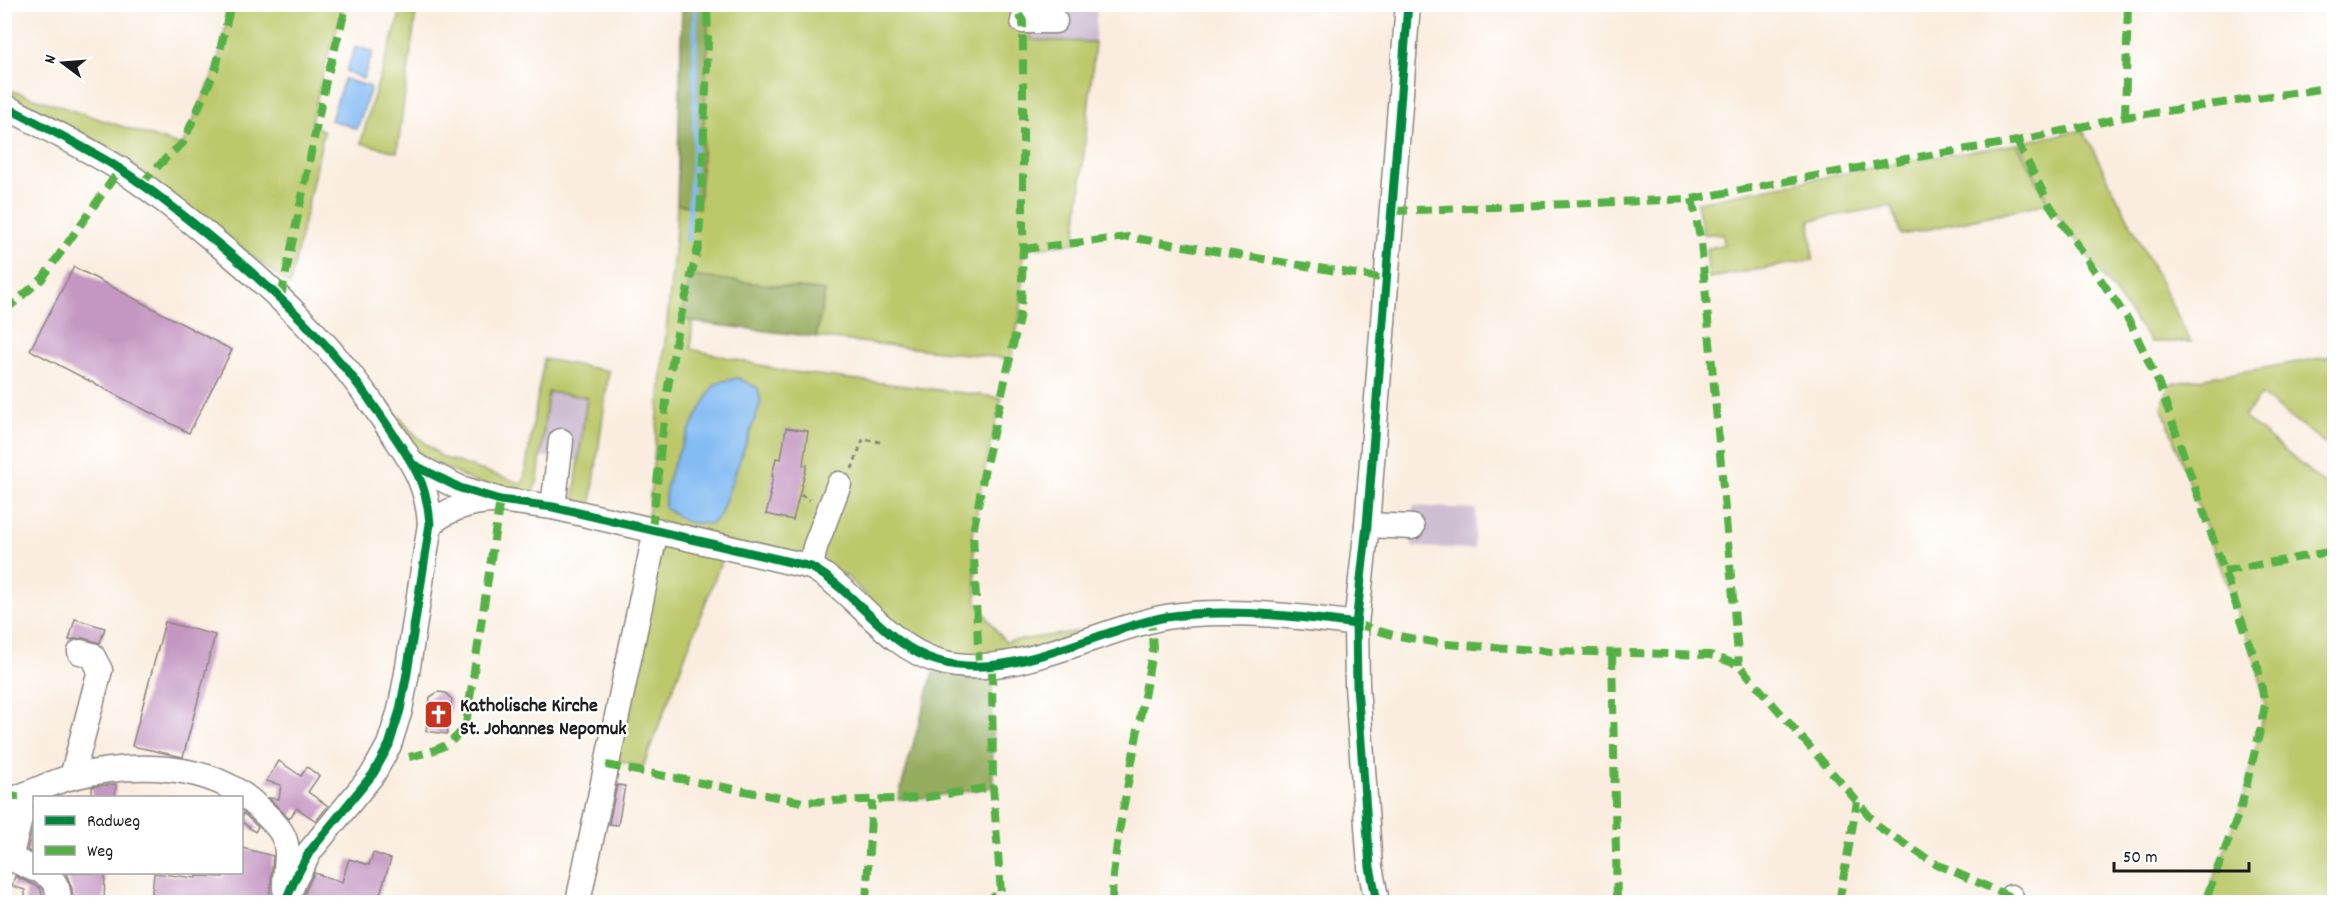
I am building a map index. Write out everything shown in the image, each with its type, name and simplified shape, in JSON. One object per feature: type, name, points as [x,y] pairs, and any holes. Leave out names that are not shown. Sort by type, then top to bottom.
[{"type":"street","points":[[1377,903],[1370,867],[1357,686],[1356,624],[1367,525],[1408,4]]},
{"type":"street","points":[[1023,21],[1055,21]]},
{"type":"street","points":[[4,106],[120,170],[197,227],[252,272],[305,321],[366,393],[414,465],[428,500],[430,524],[413,635],[400,710],[389,744],[373,774],[310,850],[286,900]]},
{"type":"street","points":[[553,507],[561,441]]},
{"type":"street","points":[[414,465],[460,488],[500,500],[553,507],[811,567],[828,576],[904,645],[937,661],[956,665],[992,667],[1165,617],[1197,614],[1317,618],[1356,624]]},
{"type":"street","points":[[811,567],[815,547],[839,484]]},
{"type":"street","points":[[430,524],[461,505],[475,501],[500,500]]},
{"type":"street","points":[[1367,525],[1412,527]]},
{"type":"street","points":[[578,903],[656,530]]},
{"type":"street","points":[[72,777],[100,670],[92,655],[80,652]]},
{"type":"street","points":[[33,869],[10,858],[21,815],[21,796],[72,777],[151,768],[201,775],[233,788],[271,820],[286,842],[286,900]]},
{"type":"street","points":[[43,874],[55,883],[59,891],[58,903]]},
{"type":"path","points":[[839,484],[851,472],[863,439],[880,441]]},
{"type":"shaded area","points":[[1032,5],[1097,5],[1095,42],[1031,40]]},
{"type":"shaded area","points":[[548,392],[587,397],[579,461],[539,456]]},
{"type":"shaded area","points":[[1413,506],[1476,509],[1474,549],[1412,547]]},
{"type":"green space","points":[[231,5],[345,5],[325,65],[311,123],[324,131],[290,285],[138,169],[5,95],[4,88],[182,146],[216,68]]},
{"type":"green space","points":[[400,5],[417,5],[397,152],[361,143],[399,18]]},
{"type":"green space","points":[[682,5],[707,5],[708,42],[699,208],[677,204]]},
{"type":"green space","points":[[707,5],[1032,5],[1031,40],[1095,42],[1075,243],[1023,249],[1021,310],[1011,359],[816,337],[825,292],[681,317],[692,322],[691,349],[785,371],[1002,398],[984,473],[973,533],[977,603],[1005,642],[1096,629],[1026,651],[956,658],[915,643],[845,575],[648,518],[677,204],[699,207],[708,42]]},
{"type":"green space","points":[[2083,130],[2191,342],[2151,342],[2050,205],[2019,143]]},
{"type":"green space","points":[[2017,144],[2048,203],[1901,235],[1892,206],[1810,220],[1813,260],[1709,278],[1706,249],[1724,244],[1723,234],[1703,234],[1697,202],[1907,161]]},
{"type":"green space","points":[[690,276],[825,291],[816,337],[692,322],[681,317]]},
{"type":"green space","points":[[2334,356],[2334,450],[2261,395],[2244,417],[2334,492],[2334,902],[2205,902],[2241,807],[2265,705],[2258,668],[2162,408],[2169,384]]},
{"type":"green space","points":[[544,359],[609,371],[591,504],[578,502],[574,496],[587,397],[548,392],[538,480],[532,493],[525,495],[472,481],[420,455],[400,428],[385,400],[411,431],[442,457],[523,484]]},
{"type":"green space","points":[[657,536],[724,554],[643,767],[609,758]]},
{"type":"green space","points":[[933,673],[992,677],[993,787],[922,798],[898,799]]},
{"type":"water","points":[[356,46],[373,52],[363,79],[346,71]]},
{"type":"water","points":[[344,79],[371,87],[357,129],[331,120]]},
{"type":"water","points":[[738,378],[758,388],[761,402],[720,515],[711,524],[686,522],[665,508],[665,494],[674,462],[714,385]]},
{"type":"building","points":[[74,267],[232,350],[189,433],[30,350]]},
{"type":"building","points":[[786,428],[808,431],[803,465],[807,465],[793,520],[766,514],[776,458],[781,459]]},
{"type":"building","points":[[75,619],[105,628],[100,643],[83,638],[69,640]]},
{"type":"building","points":[[165,622],[215,635],[183,757],[132,746]]},
{"type":"building","name":"Katholische Kirche St. Johannes Nepomuk","points":[[438,692],[446,693],[452,700],[447,734],[426,731],[430,697]]},
{"type":"building","points":[[279,761],[301,776],[307,767],[319,776],[308,792],[328,806],[316,821],[297,808],[289,819],[269,798],[279,799],[281,785],[266,781]]},
{"type":"building","points":[[116,784],[115,796],[92,796],[92,787]]},
{"type":"building","points":[[617,785],[625,786],[618,825],[609,824]]},
{"type":"building","points":[[243,813],[258,827],[255,832],[243,823]]},
{"type":"building","points":[[33,827],[33,853],[27,850]]},
{"type":"building","points":[[243,848],[273,856],[269,903],[151,903],[154,874],[196,878],[196,876],[223,877],[224,874],[243,874]]},
{"type":"building","points":[[373,853],[391,859],[377,903],[315,903],[302,899],[314,873],[342,882],[349,859],[369,865]]},
{"type":"building","points":[[66,874],[105,874],[104,903],[73,903],[72,889]]},
{"type":"building","points":[[15,876],[40,888],[45,903],[25,903],[25,890],[12,886]]},
{"type":"waterway","points":[[687,241],[695,143],[695,4]]},
{"type":"marked path","points":[[141,184],[183,143],[216,68],[231,4]]},
{"type":"marked path","points":[[281,297],[326,81],[347,4]]},
{"type":"marked path","points":[[652,529],[667,393],[678,328],[699,244],[708,42],[707,4]]},
{"type":"marked path","points":[[979,667],[973,533],[984,473],[1021,310],[1023,21],[1012,4]]},
{"type":"marked path","points":[[2125,117],[2128,4]]},
{"type":"marked path","points":[[1393,211],[1692,199],[2017,141],[2125,117],[2334,87]]},
{"type":"marked path","points":[[2017,141],[2049,204],[2131,324],[2159,384],[2258,668],[2265,705],[2259,735],[2241,807],[2205,902]]},
{"type":"marked path","points":[[4,311],[42,279],[120,169]]},
{"type":"marked path","points":[[1692,199],[1701,242],[1739,665]]},
{"type":"marked path","points":[[1023,249],[1128,237],[1386,279]]},
{"type":"marked path","points":[[409,757],[427,753],[449,743],[466,724],[500,500]]},
{"type":"marked path","points":[[2224,571],[2334,551]]},
{"type":"marked path","points":[[1112,902],[1118,837],[1153,648],[1151,621]]},
{"type":"marked path","points":[[1356,624],[1393,635],[1444,644],[1552,651],[1710,655],[1739,665],[1880,828],[1934,863],[2011,897],[2031,902]]},
{"type":"marked path","points":[[1612,653],[1617,902]]},
{"type":"marked path","points":[[982,902],[1001,893],[993,787],[992,667]]},
{"type":"marked path","points":[[606,765],[803,802],[922,798],[993,787]]},
{"type":"marked path","points":[[4,797],[21,796]]},
{"type":"marked path","points":[[866,902],[872,801]]},
{"type":"marked path","points":[[1839,902],[1857,802]]},
{"type":"cycle path","points":[[1377,902],[1370,867],[1357,686],[1356,624],[1367,525],[1408,4]]},
{"type":"cycle path","points":[[4,106],[77,144],[132,177],[189,220],[259,279],[305,323],[347,370],[402,447],[421,481],[430,524],[407,673],[400,710],[389,745],[373,774],[310,851],[285,902]]},
{"type":"cycle path","points":[[414,465],[460,488],[500,500],[553,507],[811,567],[843,590],[903,644],[938,661],[966,666],[994,665],[1023,660],[1139,624],[1188,614],[1261,614],[1356,624]]},
{"type":"place","name":"Katholische Kirche St. Johannes Nepomuk","points":[[439,715]]}]
